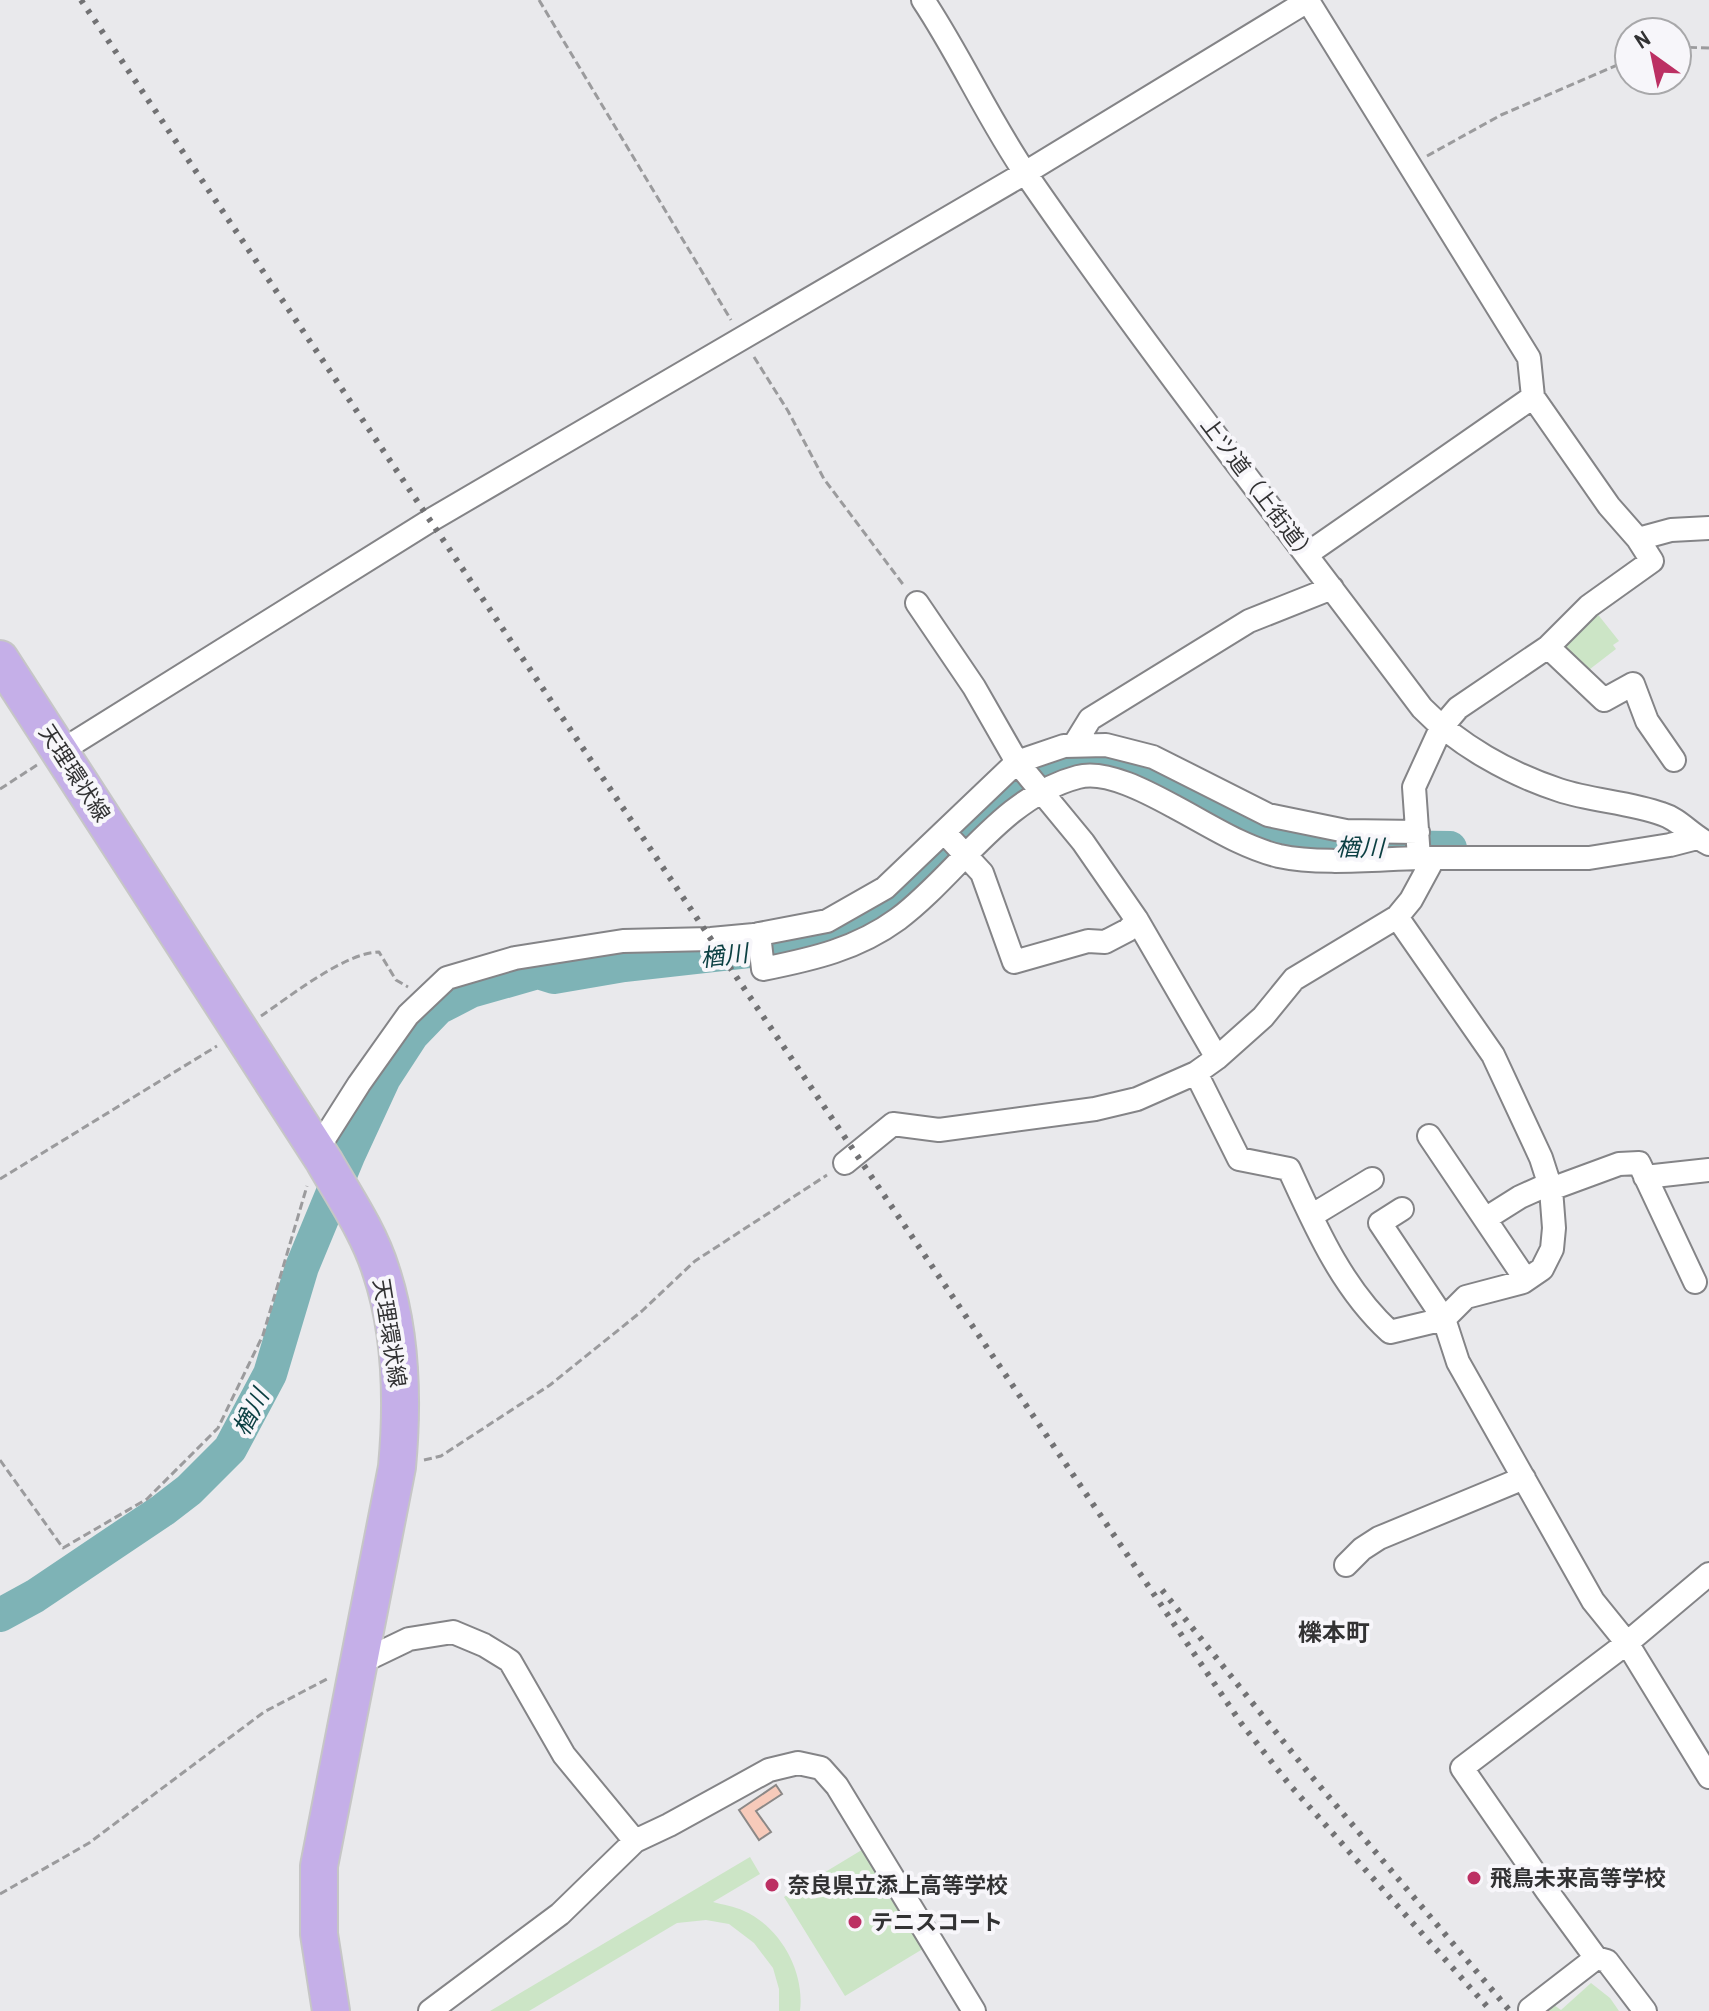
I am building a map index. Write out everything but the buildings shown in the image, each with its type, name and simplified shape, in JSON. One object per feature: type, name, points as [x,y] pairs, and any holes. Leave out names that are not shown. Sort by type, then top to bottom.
[{"type":"main road","name":"天理環状線","points":[[0,659],[320,1155],[356,1216],[381,1270],[397,1346],[402,1417],[397,1467],[319,1866],[319,1934],[331,2011]]},
{"type":"street","name":"上ツ道（上街道）","points":[[923,0],[1025,173],[1088,263],[1422,708],[1441,728],[1511,771],[1560,791],[1666,814],[1703,841]]},
{"type":"street","points":[[61,751],[431,520],[1025,173],[1309,0],[1529,358],[1533,397],[1609,506],[1638,539],[1652,561],[1589,606],[1548,647],[1458,708],[1441,728],[1414,787],[1421,847],[1430,865],[1411,900],[1397,917],[1294,979],[1263,1017],[1217,1058],[1196,1073],[1137,1099],[1095,1109],[939,1130],[893,1124],[845,1163]]},
{"type":"street","points":[[1307,554],[1533,397]]},
{"type":"street","points":[[1638,539],[1671,530],[1709,528]]},
{"type":"street","points":[[1074,745],[1090,719],[1236,629],[1287,604],[1332,588]]},
{"type":"street","points":[[917,603],[974,687],[1020,764],[1083,842],[1137,920],[1217,1058]]},
{"type":"street","points":[[1548,647],[1604,700],[1633,684],[1647,721],[1674,760]]},
{"type":"street","points":[[320,1155],[359,1084],[408,1015],[447,978],[515,958],[623,941],[711,939],[759,934],[827,921],[885,888],[1020,764],[1064,746],[1106,745],[1153,757],[1268,815],[1421,847],[1589,858],[1703,841]]},
{"type":"street","points":[[759,934],[763,969],[824,957],[864,942],[900,918],[1040,789],[1080,776],[1105,778],[1138,787],[1247,845],[1281,856],[1337,860],[1421,847]]},
{"type":"street","points":[[944,832],[982,873],[1014,962],[1088,941],[1105,942],[1128,930],[1137,920]]},
{"type":"street","points":[[1196,1073],[1239,1159],[1289,1169],[1325,1246],[1348,1284],[1371,1315],[1390,1332],[1444,1319],[1466,1297],[1526,1280],[1542,1269],[1552,1249],[1554,1228],[1550,1186],[1541,1158],[1493,1055],[1397,917]]},
{"type":"street","points":[[1429,1136],[1526,1280]]},
{"type":"street","points":[[1485,1219],[1520,1197],[1550,1186],[1619,1164],[1639,1163],[1695,1282]]},
{"type":"street","points":[[1645,1177],[1709,1170]]},
{"type":"street","points":[[1311,1216],[1372,1179]]},
{"type":"street","points":[[1402,1209],[1380,1223],[1444,1319],[1458,1362],[1593,1601],[1627,1643],[1709,1777]]},
{"type":"street","points":[[1346,1565],[1379,1538],[1524,1478]]},
{"type":"street","points":[[1645,2011],[1607,1961],[1596,1958],[1462,1768],[1627,1643],[1709,1574]]},
{"type":"street","points":[[357,1664],[409,1639],[453,1632],[484,1645],[510,1661],[564,1755],[635,1841]]},
{"type":"street","points":[[430,2011],[560,1914],[635,1841],[769,1770],[798,1763],[821,1768],[837,1786],[974,2011]]},
{"type":"street","points":[[1530,2009],[1596,1958]]},
{"type":"path","points":[[539,0],[788,411],[824,479],[917,603]]},
{"type":"path","points":[[1410,165],[1501,115],[1613,67]]},
{"type":"path","points":[[0,789],[61,751]]},
{"type":"path","points":[[258,1018],[312,981],[367,952],[379,952],[396,980],[406,988],[447,978]]},
{"type":"path","points":[[0,1179],[220,1044]]},
{"type":"path","points":[[0,1460],[63,1548],[147,1499],[218,1428],[263,1335],[320,1155]]},
{"type":"path","points":[[397,1467],[441,1456],[550,1385],[642,1311],[695,1261],[845,1163]]},
{"type":"path","points":[[0,1894],[89,1843],[264,1712],[357,1664]]},
{"type":"green space","points":[[1592,607],[1619,641],[1613,645],[1616,649],[1581,676],[1552,648]]},
{"type":"green space","name":"テニスコート","points":[[865,1848],[926,1947],[845,1996],[784,1897]]},
{"type":"green space","points":[[750,1857],[760,1874],[713,1902],[740,1909],[757,1918],[779,1939],[794,1966],[801,1996],[800,2011],[779,2011],[779,1989],[773,1968],[754,1943],[729,1924],[706,1920],[677,1923],[529,2011],[490,2011]]},
{"type":"green space","points":[[1591,1983],[1610,1998],[1619,2011],[1540,2011],[1551,2003],[1561,2010]]},
{"type":"waterway","name":"楢川","points":[[0,1615],[35,1596],[163,1510],[189,1490],[230,1449],[270,1374],[302,1267],[384,1078],[412,1035],[438,1008],[471,991],[538,972],[554,977],[624,965],[802,945],[848,930],[888,906],[1011,786],[1055,762],[1106,761],[1147,774],[1222,821],[1269,841],[1310,846],[1450,848]]},
{"type":"railway","points":[[81,0],[1241,1723],[1289,1784],[1491,2011]]},
{"type":"railway","points":[[1162,1590],[1307,1771],[1510,2011]]},
{"type":"place","name":"飛鳥未来高等学校","points":[[1474,1878]]},
{"type":"place","name":"奈良県立添上高等学校","points":[[772,1885]]},
{"type":"place","name":"テニスコート","points":[[855,1922]]},
{"type":"district","name":"櫟本町","points":[[1334,1632]]}]
